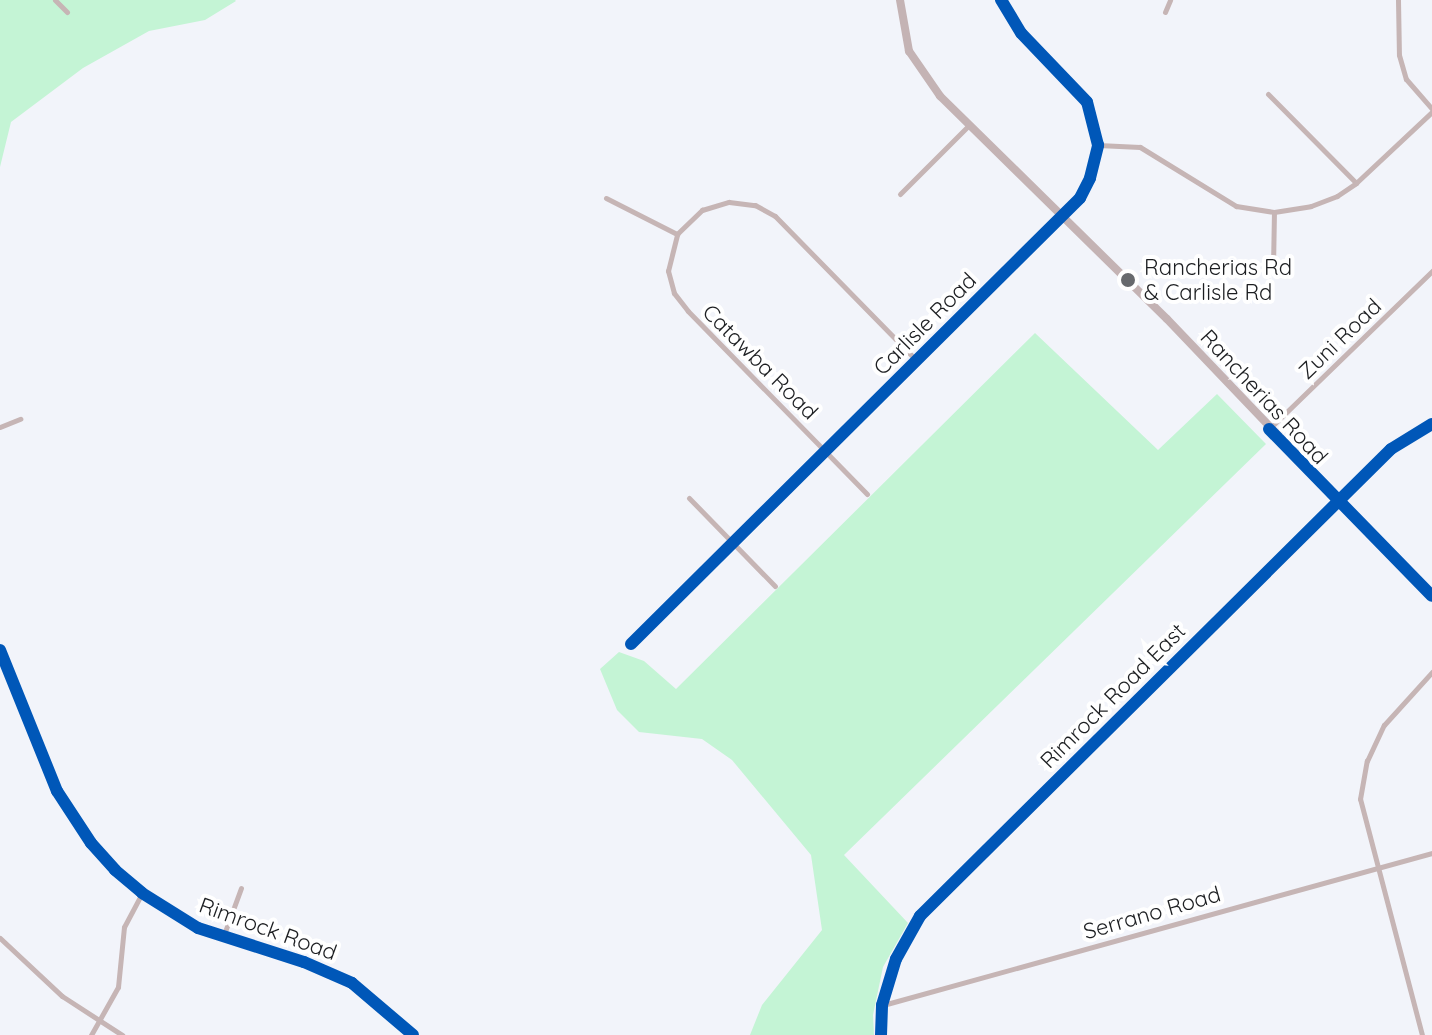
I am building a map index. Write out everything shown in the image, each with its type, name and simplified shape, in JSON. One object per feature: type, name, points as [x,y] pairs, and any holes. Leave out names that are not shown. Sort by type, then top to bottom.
[{"type":"street","points":[[55,0],[67,12]]},
{"type":"street","name":"Rancherias Road","points":[[900,0],[904,36],[916,65],[969,125],[1167,319],[1432,596]]},
{"type":"street","name":"Carlisle Road","points":[[631,644],[1080,198],[1090,178],[1098,145],[1087,102],[1021,33],[1001,0]]},
{"type":"street","points":[[1165,12],[1170,0]]},
{"type":"street","points":[[1098,145],[1140,147],[1236,206],[1274,212],[1311,206],[1356,183],[1432,110],[1406,79],[1399,55],[1398,0]]},
{"type":"street","points":[[1268,94],[1356,183]]},
{"type":"street","points":[[900,194],[969,125]]},
{"type":"street","points":[[606,198],[677,234],[702,210],[729,202],[755,205],[775,216],[916,360]]},
{"type":"street","points":[[1273,268],[1274,212]]},
{"type":"street","name":"Catawba Road","points":[[677,234],[668,271],[674,293],[867,494]]},
{"type":"street","name":"Zuni Road","points":[[1269,429],[1432,271]]},
{"type":"street","points":[[0,427],[20,419]]},
{"type":"street","name":"Rimrock Road East","points":[[881,1035],[882,1005],[896,959],[920,916],[1391,449],[1431,427]]},
{"type":"street","points":[[689,498],[775,586]]},
{"type":"street","name":"Rimrock Road","points":[[0,650],[52,780],[71,816],[91,843],[142,893],[198,928],[328,971],[379,1003],[413,1035]]},
{"type":"street","points":[[1422,1035],[1360,799],[1367,761],[1384,725],[1432,672]]},
{"type":"street","name":"Serrano Road","points":[[882,1005],[1432,853]]},
{"type":"street","points":[[223,938],[241,888]]},
{"type":"street","points":[[91,1035],[118,987],[124,927],[142,893]]},
{"type":"street","points":[[0,938],[62,996],[122,1035]]},
{"type":"green space","points":[[0,0],[236,1],[205,20],[149,31],[83,68],[11,122],[0,167]]},
{"type":"green space","points":[[1035,333],[1158,450],[1217,394],[1266,444],[844,855],[908,923],[883,967],[873,1015],[874,1035],[750,1035],[762,1005],[822,930],[811,855],[732,760],[702,739],[639,732],[617,710],[600,669],[619,652],[644,661],[676,689]]},
{"type":"cycle path","points":[[631,644],[1080,198],[1090,178],[1098,145],[1087,102],[1021,33],[1001,0]]},
{"type":"cycle path","points":[[881,1035],[882,1005],[896,959],[920,916],[1391,449],[1432,424]]},
{"type":"cycle path","points":[[1269,429],[1432,596]]},
{"type":"cycle path","points":[[0,650],[57,791],[91,843],[115,870],[142,893],[198,928],[304,962],[352,983],[413,1035]]},
{"type":"place","name":"Rancherias Rd & Carlisle Rd","points":[[1128,280]]}]
